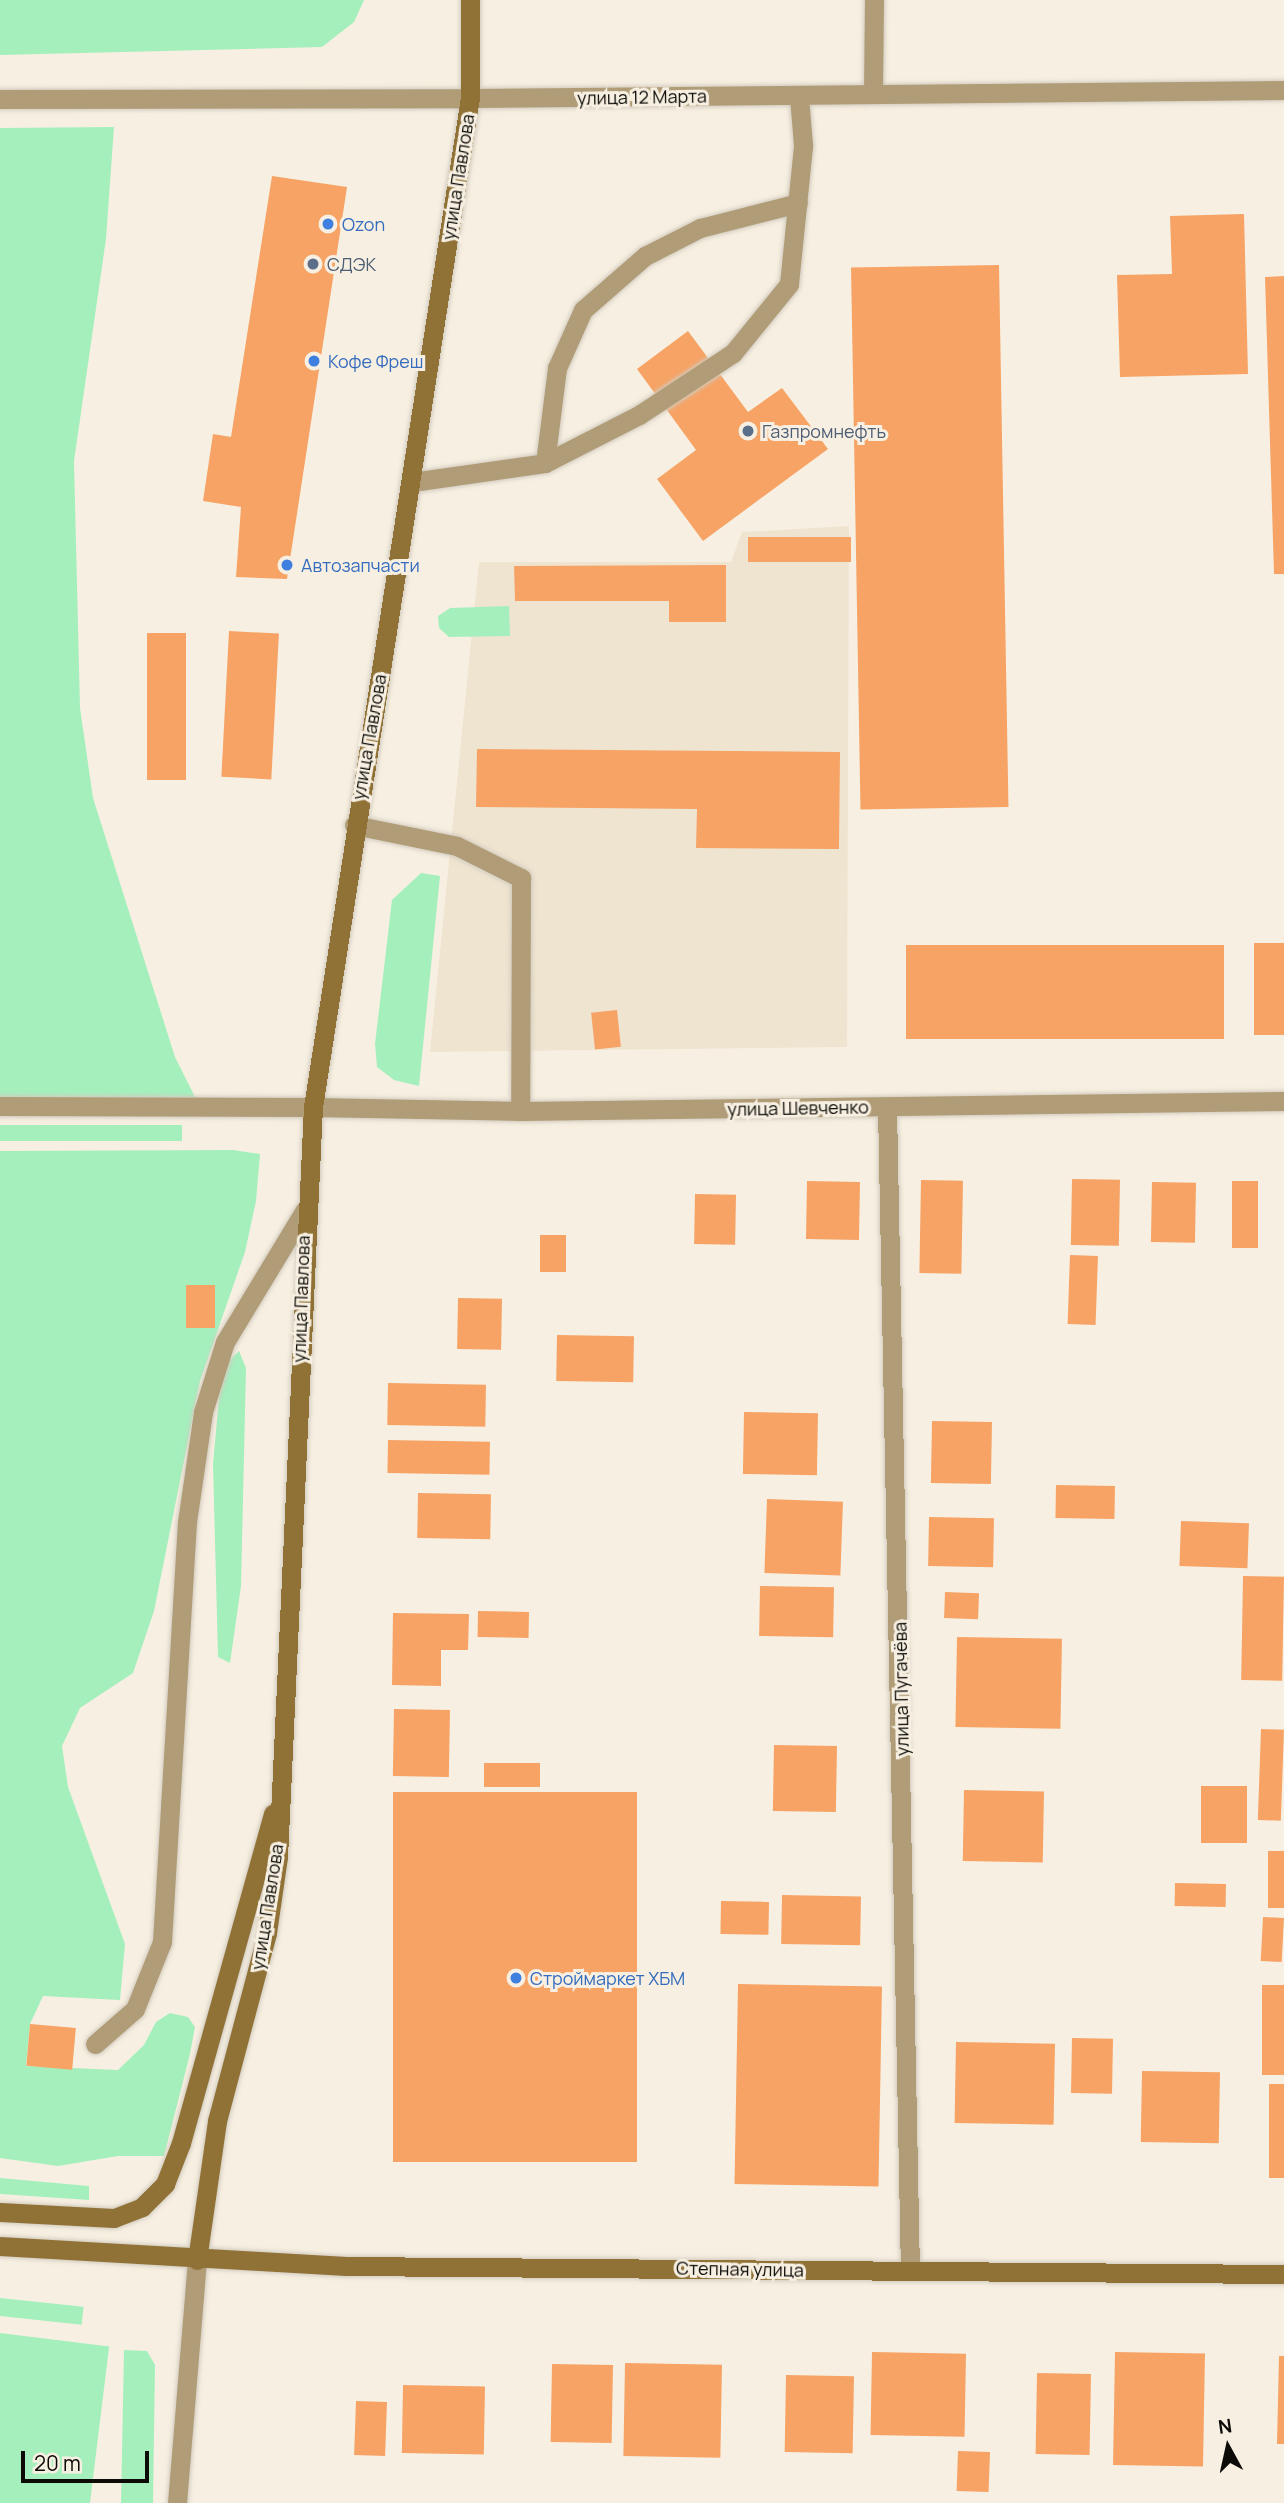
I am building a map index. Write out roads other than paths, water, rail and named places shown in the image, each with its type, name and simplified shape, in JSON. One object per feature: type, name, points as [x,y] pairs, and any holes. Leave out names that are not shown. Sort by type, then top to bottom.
[{"type":"main road","name":"улица Павлова","points":[[197,2260],[217,2121],[267,1933],[280,1789],[305,1210],[313,1107],[354,825],[412,482],[470,98],[470,0]]},
{"type":"main road","points":[[0,2212],[114,2218],[142,2207],[165,2183],[181,2143],[280,1789]]},
{"type":"main road","name":"Степная улица","points":[[0,2246],[197,2260],[345,2266],[1284,2274]]},
{"type":"street","points":[[873,94],[874,0]]},
{"type":"street","name":"улица 12 Марта","points":[[0,99],[799,96],[1284,90]]},
{"type":"street","points":[[412,482],[545,463],[639,415],[733,353],[789,284],[803,145],[799,96]]},
{"type":"street","points":[[545,463],[557,368],[583,310],[645,256],[700,228],[798,203]]},
{"type":"street","points":[[354,825],[457,846],[522,878],[520,1111]]},
{"type":"street","name":"улица Шевченко","points":[[0,1106],[520,1111],[1284,1101]]},
{"type":"street","name":"улица Пугачёва","points":[[887,1107],[910,2271]]},
{"type":"street","points":[[95,2044],[135,2009],[162,1942],[187,1522],[203,1412],[225,1342],[305,1210]]},
{"type":"street","name":"улица Павлова","points":[[177,2503],[197,2260]]},
{"type":"place","name":"Ozon","points":[[328,224]]},
{"type":"place","name":"СДЭК","points":[[313,264]]},
{"type":"place","name":"Кофе Фреш","points":[[314,361]]},
{"type":"place","name":"Газпромнефть","points":[[748,431]]},
{"type":"place","name":"Автозапчасти","points":[[287,565]]},
{"type":"place","name":"Строймаркет ХБМ","points":[[516,1978]]}]
